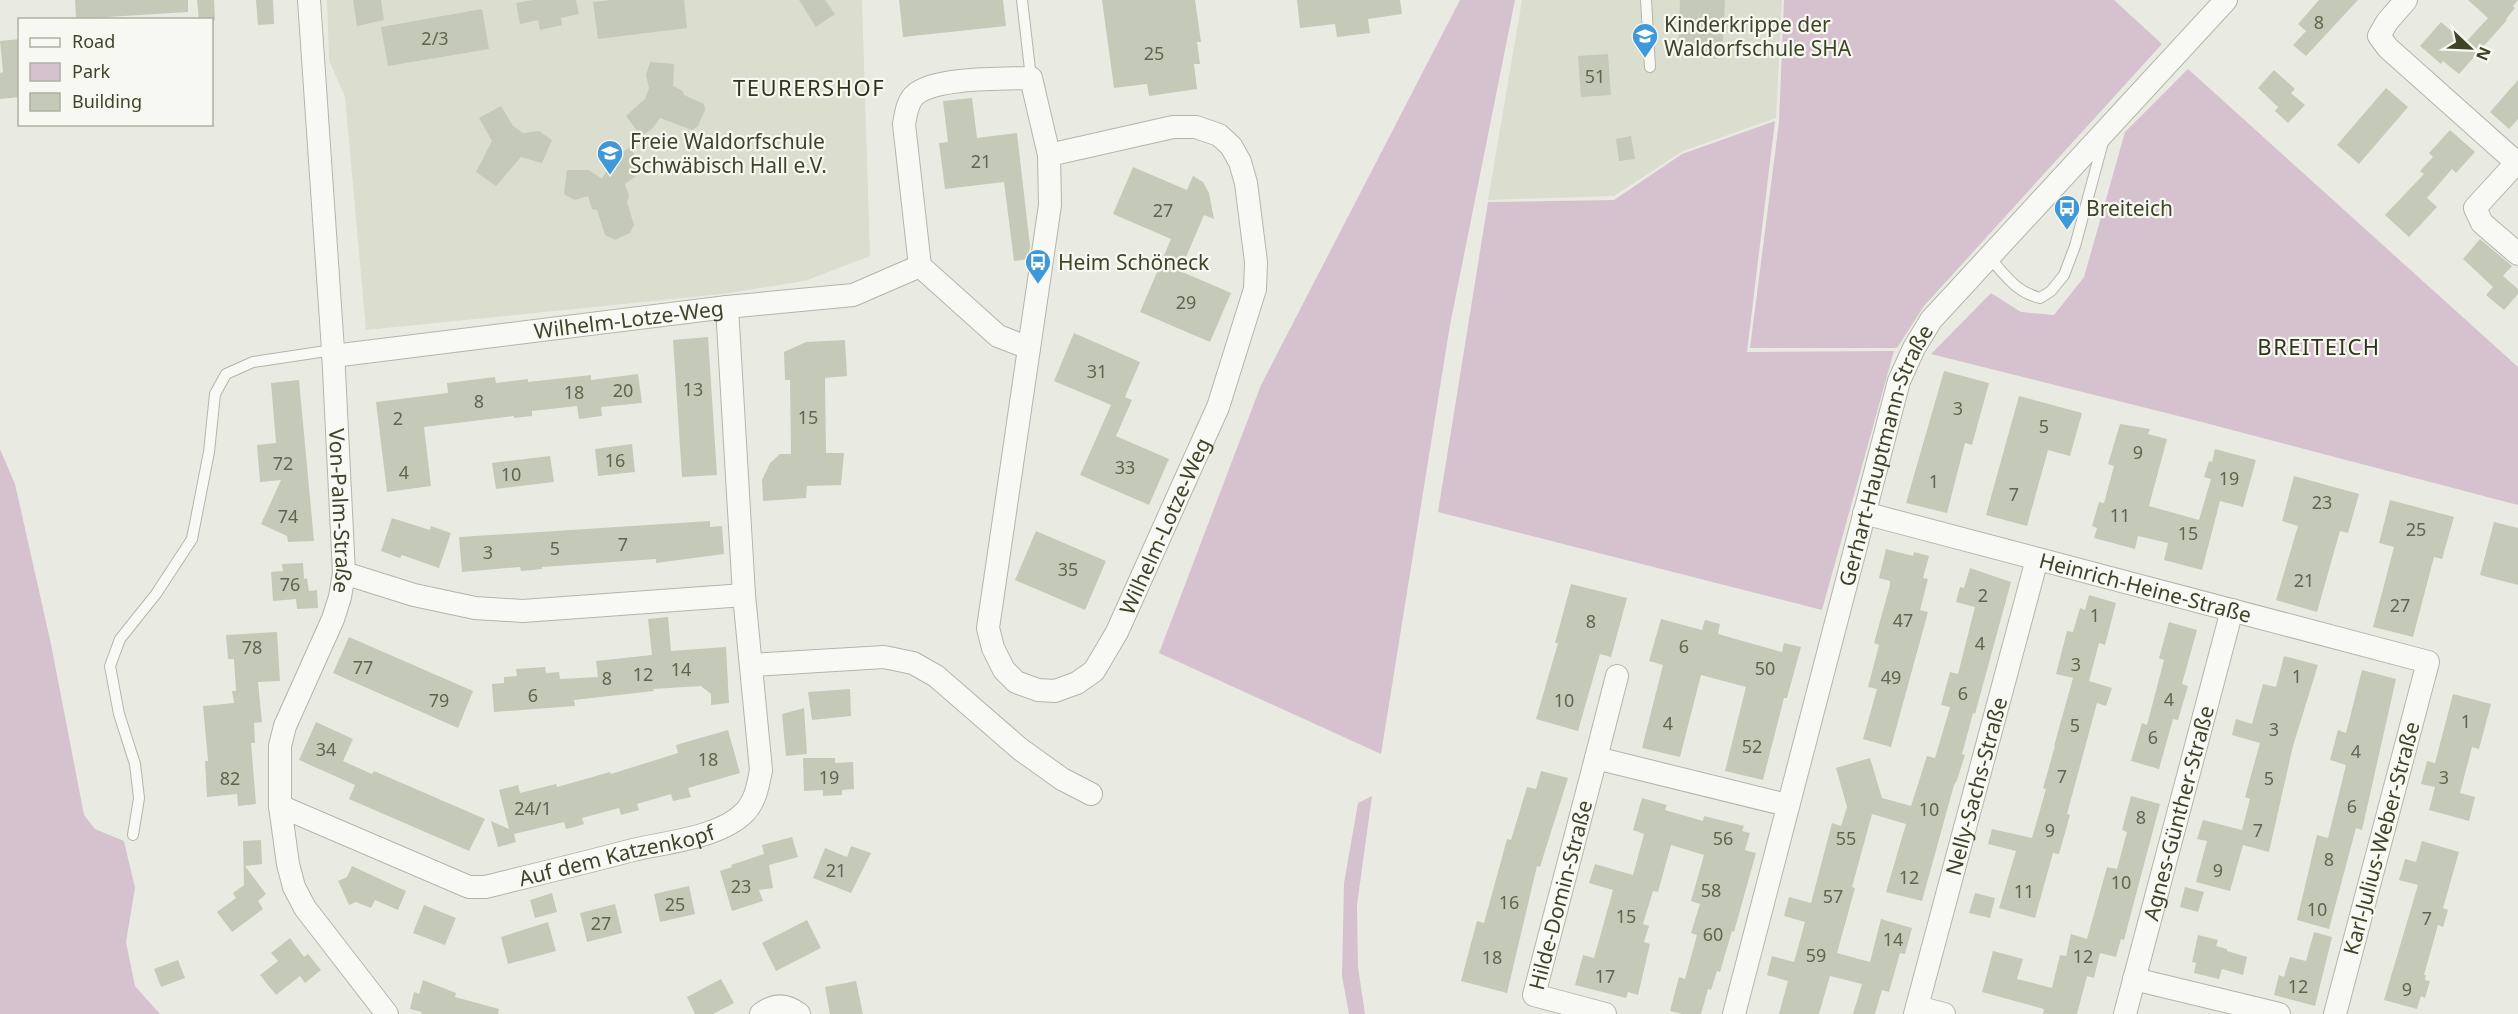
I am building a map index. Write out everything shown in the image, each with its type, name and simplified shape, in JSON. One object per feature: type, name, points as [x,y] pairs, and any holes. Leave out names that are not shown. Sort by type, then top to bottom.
[{"type":"street","name":"Von-Palm-Straße","points":[[309,0],[333,353],[344,573],[333,619],[285,726],[280,746],[280,806],[288,864],[294,887],[305,908],[387,1014]]},
{"type":"street","name":"Gerhart-Hauptmann-Straße","points":[[1734,1014],[1899,381],[1914,348],[1931,320],[2226,0]]},
{"type":"street","points":[[2406,0],[2386,22],[2379,36],[2517,162],[2475,208],[2481,223],[2518,254]]},
{"type":"street","name":"Wilhelm-Lotze-Weg","points":[[1031,78],[1049,154],[1050,205],[988,628],[993,648],[1004,670],[1016,682],[1038,690],[1055,691],[1077,683],[1094,671],[1116,632],[1218,407],[1255,289],[1256,262],[1246,183],[1240,162],[1231,146],[1219,135],[1196,127],[1173,127],[1049,154]]},
{"type":"street","points":[[1029,348],[998,336],[920,266],[904,124],[907,106],[916,94],[933,87],[964,80],[1031,78]]},
{"type":"street","name":"Wilhelm-Lotze-Weg","points":[[333,353],[853,295],[920,266]]},
{"type":"street","name":"Auf dem Katzenkopf","points":[[280,806],[469,886],[485,888],[654,845],[691,838],[724,826],[744,812],[757,793],[761,770],[744,595],[727,308]]},
{"type":"street","name":"Heinrich-Heine-Straße","points":[[1864,513],[2428,662]]},
{"type":"street","name":"Nelly-Sachs-Straße","points":[[1916,1011],[2037,559]]},
{"type":"street","points":[[344,573],[414,595],[475,608],[523,611],[744,595]]},
{"type":"street","name":"Agnes-Günther-Straße","points":[[2125,1014],[2232,610]]},
{"type":"street","points":[[752,665],[884,657],[913,663],[936,676],[1020,749],[1062,779],[1091,794]]},
{"type":"street","name":"Karl-Julius-Weber-Straße","points":[[2335,1014],[2428,662]]},
{"type":"street","name":"Hilde-Domin-Straße","points":[[1605,1014],[1534,995],[1617,676]]},
{"type":"street","points":[[1596,758],[1787,805]]},
{"type":"street","points":[[2134,979],[2278,1014]]},
{"type":"street","points":[[761,1014],[769,1008],[781,1006],[792,1008],[799,1014]]},
{"type":"street","points":[[1916,1011],[1944,1014]]},
{"type":"lane","points":[[1022,0],[1031,78]]},
{"type":"lane","points":[[1646,0],[1650,67]]},
{"type":"lane","points":[[1989,257],[2025,294],[2040,298],[2051,291],[2064,276],[2075,246],[2105,133]]},
{"type":"lane","points":[[133,835],[139,798],[135,764],[119,714],[110,666],[120,639],[156,594],[192,539],[208,452],[215,394],[226,374],[253,362],[333,353]]},
{"type":"shaded area","name":"Freie Waldorfschule Schwäbisch Hall e.V.","points":[[327,0],[862,0],[870,256],[805,281],[722,294],[366,330],[345,97],[329,60]]},
{"type":"shaded area","name":"Kinderkrippe der Waldorfschule SHA","points":[[1522,0],[1782,0],[1776,118],[1683,151],[1614,196],[1488,200]]},
{"type":"green space","points":[[1460,0],[1515,0],[1450,325],[1381,754],[1159,653],[1261,385]]},
{"type":"green space","points":[[1784,0],[2114,0],[2162,44],[1924,306],[1897,348],[1750,348],[1779,122]]},
{"type":"green space","points":[[2188,69],[2518,367],[2518,505],[1931,354],[1991,293],[2021,312],[2054,315],[2084,277],[2125,132]]},
{"type":"green space","points":[[1775,121],[1747,352],[1894,351],[1822,610],[1438,512],[1488,202],[1614,200],[1682,154]]},
{"type":"green space","points":[[0,449],[15,484],[51,644],[84,815],[95,829],[124,841],[135,888],[126,942],[135,986],[160,1014],[0,1014]]},
{"type":"green space","points":[[1372,796],[1357,905],[1358,967],[1365,1014],[1349,1014],[1342,976],[1344,883],[1358,803]]},
{"type":"building","points":[[75,0],[188,0],[188,12],[76,18]]},
{"type":"building","points":[[197,0],[214,0],[215,20],[199,18]]},
{"type":"building","points":[[256,0],[273,0],[274,24],[258,25]]},
{"type":"building","points":[[353,0],[381,0],[384,20],[357,26]]},
{"type":"building","points":[[533,0],[576,0],[579,14],[561,18],[562,25],[540,30],[538,20],[520,24],[516,3]]},
{"type":"building","points":[[684,0],[687,28],[598,39],[593,2]]},
{"type":"building","points":[[799,0],[825,0],[835,14],[816,27]]},
{"type":"building","points":[[899,0],[1003,0],[1006,26],[903,37]]},
{"type":"building","points":[[1102,0],[1195,0],[1201,42],[1197,42],[1200,64],[1194,64],[1197,89],[1149,96],[1147,84],[1114,88]]},
{"type":"building","points":[[1297,0],[1400,0],[1402,14],[1368,19],[1370,33],[1337,37],[1335,24],[1300,28]]},
{"type":"building","points":[[1680,0],[1725,0],[1722,59],[1678,56]]},
{"type":"building","points":[[2319,0],[2358,0],[2306,56],[2293,45],[2306,31],[2298,24]]},
{"type":"building","points":[[2468,0],[2518,0],[2507,20],[2459,74],[2443,61],[2441,64],[2420,46],[2441,22],[2465,43],[2488,18]]},
{"type":"building","points":[[482,9],[489,49],[388,66],[381,27]]},
{"type":"building","points":[[18,39],[18,97],[0,99],[0,73],[3,72],[0,41]]},
{"type":"building","points":[[1608,54],[1611,95],[1581,97],[1578,56]]},
{"type":"building","points":[[650,62],[674,64],[673,86],[683,91],[684,95],[704,104],[705,110],[698,126],[692,130],[660,118],[652,129],[641,136],[626,116],[645,99],[649,88],[646,75]]},
{"type":"building","points":[[2274,70],[2295,89],[2291,93],[2305,105],[2288,123],[2275,111],[2278,107],[2258,88]]},
{"type":"building","points":[[2518,80],[2518,119],[2509,129],[2490,112]]},
{"type":"building","points":[[2386,88],[2408,107],[2359,164],[2337,145]]},
{"type":"building","points":[[972,98],[977,138],[1017,133],[1030,246],[1028,259],[1014,261],[1004,182],[945,189],[939,143],[948,142],[943,101]]},
{"type":"building","points":[[501,106],[513,126],[523,133],[539,131],[552,140],[542,163],[521,157],[496,186],[476,172],[492,141],[479,118]]},
{"type":"building","points":[[2450,130],[2475,152],[2456,173],[2452,169],[2427,198],[2437,207],[2409,237],[2385,215],[2424,174],[2420,171],[2433,157],[2429,153]]},
{"type":"building","points":[[1631,136],[1635,159],[1619,161],[1616,139]]},
{"type":"building","points":[[630,147],[643,171],[625,184],[629,196],[627,202],[634,225],[630,233],[615,240],[605,235],[597,210],[592,209],[588,196],[574,200],[564,194],[567,170],[589,170],[602,179],[613,158]]},
{"type":"building","points":[[1133,167],[1187,190],[1193,176],[1203,182],[1209,193],[1214,219],[1204,215],[1180,271],[1231,293],[1210,342],[1140,312],[1171,239],[1113,214]]},
{"type":"building","points":[[2480,239],[2512,266],[2503,276],[2518,289],[2518,294],[2504,310],[2486,295],[2493,287],[2463,259]]},
{"type":"building","points":[[1074,333],[1140,362],[1125,397],[1132,400],[1116,436],[1169,459],[1149,505],[1080,475],[1111,405],[1054,381]]},
{"type":"building","points":[[708,337],[717,475],[682,477],[673,340]]},
{"type":"building","points":[[845,340],[847,376],[825,378],[826,453],[844,453],[841,485],[807,486],[806,498],[763,501],[762,480],[770,463],[780,454],[791,454],[790,380],[785,380],[784,352],[806,342]]},
{"type":"building","points":[[1944,371],[1989,383],[1972,445],[1965,443],[1947,513],[1906,503]]},
{"type":"building","points":[[638,374],[642,403],[601,407],[602,416],[579,419],[577,406],[532,411],[532,416],[514,418],[514,416],[424,427],[431,486],[387,492],[376,402],[448,393],[447,383],[495,377],[496,383],[591,375],[591,380]]},
{"type":"building","points":[[299,380],[314,541],[288,542],[287,536],[261,524],[281,480],[260,482],[257,445],[276,443],[271,383]]},
{"type":"building","points":[[2019,396],[2082,413],[2070,456],[2048,450],[2027,526],[1986,515]]},
{"type":"building","points":[[2120,424],[2150,429],[2148,434],[2167,439],[2149,506],[2199,520],[2211,479],[2204,477],[2209,461],[2212,462],[2215,449],[2256,460],[2243,507],[2220,501],[2202,570],[2164,560],[2168,543],[2138,536],[2135,549],[2094,538],[2097,528],[2092,526],[2099,502],[2104,503],[2114,466],[2108,464]]},
{"type":"building","points":[[632,444],[635,472],[598,476],[595,449]]},
{"type":"building","points":[[550,456],[554,482],[496,489],[492,463]]},
{"type":"building","points":[[2294,476],[2359,494],[2348,533],[2340,531],[2317,612],[2276,600],[2298,526],[2282,521]]},
{"type":"building","points":[[2390,500],[2454,517],[2442,559],[2434,557],[2413,637],[2373,627],[2394,547],[2379,543]]},
{"type":"building","points":[[392,518],[430,530],[431,526],[451,533],[439,568],[402,555],[400,558],[381,551]]},
{"type":"building","points":[[710,521],[710,527],[722,526],[724,554],[656,563],[656,559],[542,567],[542,569],[521,571],[520,567],[462,572],[459,537]]},
{"type":"building","points":[[2494,522],[2518,528],[2518,585],[2480,575]]},
{"type":"building","points":[[1036,531],[1106,561],[1085,610],[1015,580]]},
{"type":"building","points":[[1886,549],[1913,556],[1914,552],[1929,556],[1923,578],[1928,579],[1920,610],[1928,612],[1891,747],[1863,739],[1877,689],[1868,687],[1879,645],[1874,643],[1890,585],[1890,581],[1879,578]]},
{"type":"building","points":[[303,563],[304,579],[307,578],[309,591],[317,590],[318,608],[297,609],[296,599],[273,601],[271,572],[283,571],[282,564]]},
{"type":"building","points":[[1970,568],[2011,582],[1962,754],[1965,755],[1954,785],[1922,901],[1886,892],[1906,824],[1872,814],[1837,953],[1870,962],[1881,919],[1912,928],[1905,954],[1900,953],[1889,992],[1882,990],[1875,1014],[1853,1014],[1862,984],[1830,976],[1819,1014],[1779,1014],[1788,981],[1767,975],[1772,956],[1794,962],[1805,922],[1784,916],[1789,897],[1811,903],[1832,823],[1841,826],[1847,807],[1836,768],[1870,758],[1882,798],[1911,806],[1927,756],[1935,758],[1950,707],[1941,705],[1950,672],[1958,674],[1975,607],[1956,602],[1960,587],[1964,588]]},
{"type":"building","points":[[1571,584],[1627,598],[1611,657],[1600,654],[1578,731],[1536,719],[1558,643],[1555,643]]},
{"type":"building","points":[[2089,595],[2116,603],[2105,645],[2099,643],[2089,681],[2112,688],[2106,706],[2097,703],[2067,814],[2070,815],[2059,854],[2053,853],[2035,918],[1999,908],[2016,851],[1988,844],[1992,829],[2032,838],[2073,678],[2056,674],[2067,631],[2073,632],[2080,608],[2085,610]]},
{"type":"building","points":[[668,617],[671,651],[726,647],[729,703],[711,705],[711,694],[701,686],[653,689],[654,691],[574,700],[575,706],[494,712],[492,684],[504,683],[504,677],[517,676],[516,669],[545,667],[546,673],[559,672],[560,679],[598,677],[596,661],[652,655],[648,619]]},
{"type":"building","points":[[1661,619],[1702,630],[1705,620],[1720,624],[1718,634],[1782,652],[1784,643],[1801,647],[1787,698],[1784,698],[1763,780],[1725,771],[1746,687],[1701,675],[1680,757],[1642,748],[1663,665],[1649,661]]},
{"type":"building","points":[[2169,622],[2197,630],[2182,684],[2188,686],[2178,720],[2173,719],[2159,769],[2131,761],[2142,723],[2147,725],[2164,660],[2159,658]]},
{"type":"building","points":[[277,632],[280,681],[258,682],[262,722],[254,723],[255,743],[251,743],[256,804],[238,806],[237,794],[207,797],[205,761],[208,761],[203,706],[234,703],[232,691],[236,691],[234,659],[228,659],[226,635]]},
{"type":"building","points":[[349,637],[473,691],[458,728],[333,673]]},
{"type":"building","points":[[2284,656],[2318,665],[2293,746],[2269,852],[2243,845],[2230,891],[2196,882],[2207,841],[2197,839],[2203,820],[2242,830],[2250,799],[2245,797],[2260,743],[2232,735],[2236,719],[2252,724],[2263,684],[2276,687]]},
{"type":"building","points":[[2362,670],[2396,679],[2362,830],[2356,828],[2329,929],[2297,920],[2317,835],[2328,838],[2346,765],[2330,760],[2338,730],[2346,733]]},
{"type":"building","points":[[850,689],[851,716],[812,720],[808,692]]},
{"type":"building","points":[[2453,694],[2491,704],[2479,749],[2472,747],[2460,793],[2475,797],[2469,821],[2429,810],[2435,787],[2421,784],[2427,761],[2435,763]]},
{"type":"building","points":[[804,708],[807,754],[786,756],[782,714]]},
{"type":"building","points":[[316,722],[353,739],[343,761],[372,774],[374,771],[485,819],[469,851],[349,799],[355,785],[299,760]]},
{"type":"building","points":[[728,730],[740,773],[688,788],[691,797],[673,801],[671,794],[637,804],[639,810],[621,815],[619,808],[582,818],[584,824],[575,827],[566,829],[564,822],[514,834],[516,842],[498,847],[491,821],[509,829],[499,790],[518,785],[520,793],[556,784],[557,787],[610,772],[611,774],[678,753],[676,745]]},
{"type":"building","points":[[803,758],[835,758],[835,763],[853,762],[854,789],[842,790],[842,795],[823,796],[823,790],[804,791]]},
{"type":"building","points":[[1541,771],[1568,778],[1540,867],[1537,866],[1507,993],[1461,981],[1477,921],[1484,923],[1507,839],[1511,840],[1527,787],[1536,789]]},
{"type":"building","points":[[2131,796],[2160,804],[2124,940],[2121,939],[2116,957],[2100,953],[2094,978],[2087,976],[2077,1014],[2043,1014],[2044,1009],[1982,992],[1993,951],[2023,959],[2017,979],[2052,988],[2060,955],[2066,956],[2071,934],[2087,939],[2107,867],[2117,869],[2127,832],[2122,830]]},
{"type":"building","points":[[1642,798],[1667,805],[1665,810],[1703,821],[1704,816],[1744,826],[1742,831],[1750,833],[1745,850],[1756,853],[1734,932],[1732,931],[1720,972],[1717,971],[1711,990],[1708,989],[1701,1014],[1682,1014],[1670,1011],[1679,977],[1685,979],[1697,935],[1691,933],[1700,904],[1691,901],[1704,855],[1671,845],[1658,892],[1653,891],[1643,924],[1649,926],[1644,942],[1650,944],[1638,995],[1628,992],[1626,998],[1575,985],[1583,955],[1594,958],[1613,890],[1589,883],[1595,864],[1633,875],[1644,834],[1633,830]]},
{"type":"building","points":[[792,837],[798,857],[769,865],[773,888],[759,890],[763,901],[732,911],[720,871],[764,854],[762,845]]},
{"type":"building","points":[[261,840],[262,864],[245,866],[266,894],[258,901],[263,909],[232,932],[217,912],[236,898],[233,893],[244,885],[243,841]]},
{"type":"building","points":[[2422,841],[2459,852],[2443,908],[2448,910],[2443,927],[2438,925],[2424,975],[2426,975],[2425,980],[2430,981],[2425,998],[2421,996],[2417,1009],[2384,1000],[2418,885],[2399,880],[2405,859],[2416,862]]},
{"type":"building","points":[[851,846],[871,853],[851,893],[813,878],[825,848],[847,857]]},
{"type":"building","points":[[352,866],[406,891],[398,910],[375,900],[371,908],[356,902],[349,905],[338,881],[347,877]]},
{"type":"building","points":[[689,886],[695,914],[660,922],[654,894]]},
{"type":"building","points":[[2185,887],[2204,892],[2198,912],[2180,907]]},
{"type":"building","points":[[552,893],[557,912],[535,918],[530,900]]},
{"type":"building","points":[[1975,893],[1995,898],[1990,918],[1969,913]]},
{"type":"building","points":[[615,904],[622,933],[587,942],[580,913]]},
{"type":"building","points":[[424,905],[456,918],[445,945],[413,933]]},
{"type":"building","points":[[807,920],[821,948],[776,971],[762,943]]},
{"type":"building","points":[[548,922],[556,951],[508,964],[501,937]]},
{"type":"building","points":[[2314,932],[2332,937],[2315,1006],[2274,995],[2279,975],[2284,977],[2290,957],[2306,961]]},
{"type":"building","points":[[2198,935],[2218,940],[2216,946],[2247,957],[2243,975],[2222,969],[2219,979],[2194,973],[2196,963],[2192,962]]},
{"type":"building","points":[[290,938],[304,957],[308,954],[321,970],[305,983],[300,976],[276,995],[260,975],[278,961],[271,953]]},
{"type":"building","points":[[178,960],[185,978],[161,987],[154,969]]},
{"type":"building","points":[[721,979],[734,1003],[713,1014],[695,1014],[687,997]]},
{"type":"building","points":[[423,980],[456,993],[455,997],[499,1009],[498,1014],[421,1014],[422,1012],[410,1009],[414,992],[419,994]]},
{"type":"building","points":[[856,981],[863,1014],[830,1014],[825,987]]},
{"type":"place","name":"Kinderkrippe der Waldorfschule SHA","points":[[1645,59]]},
{"type":"place","name":"Freie Waldorfschule Schwäbisch Hall e.V.","points":[[610,176]]},
{"type":"place","name":"Breiteich","points":[[2067,231]]},
{"type":"place","name":"Heim Schöneck","points":[[1038,285]]},
{"type":"district","name":"TEURERSHOF","points":[[809,87]]},
{"type":"district","name":"BREITEICH","points":[[2319,346]]}]
